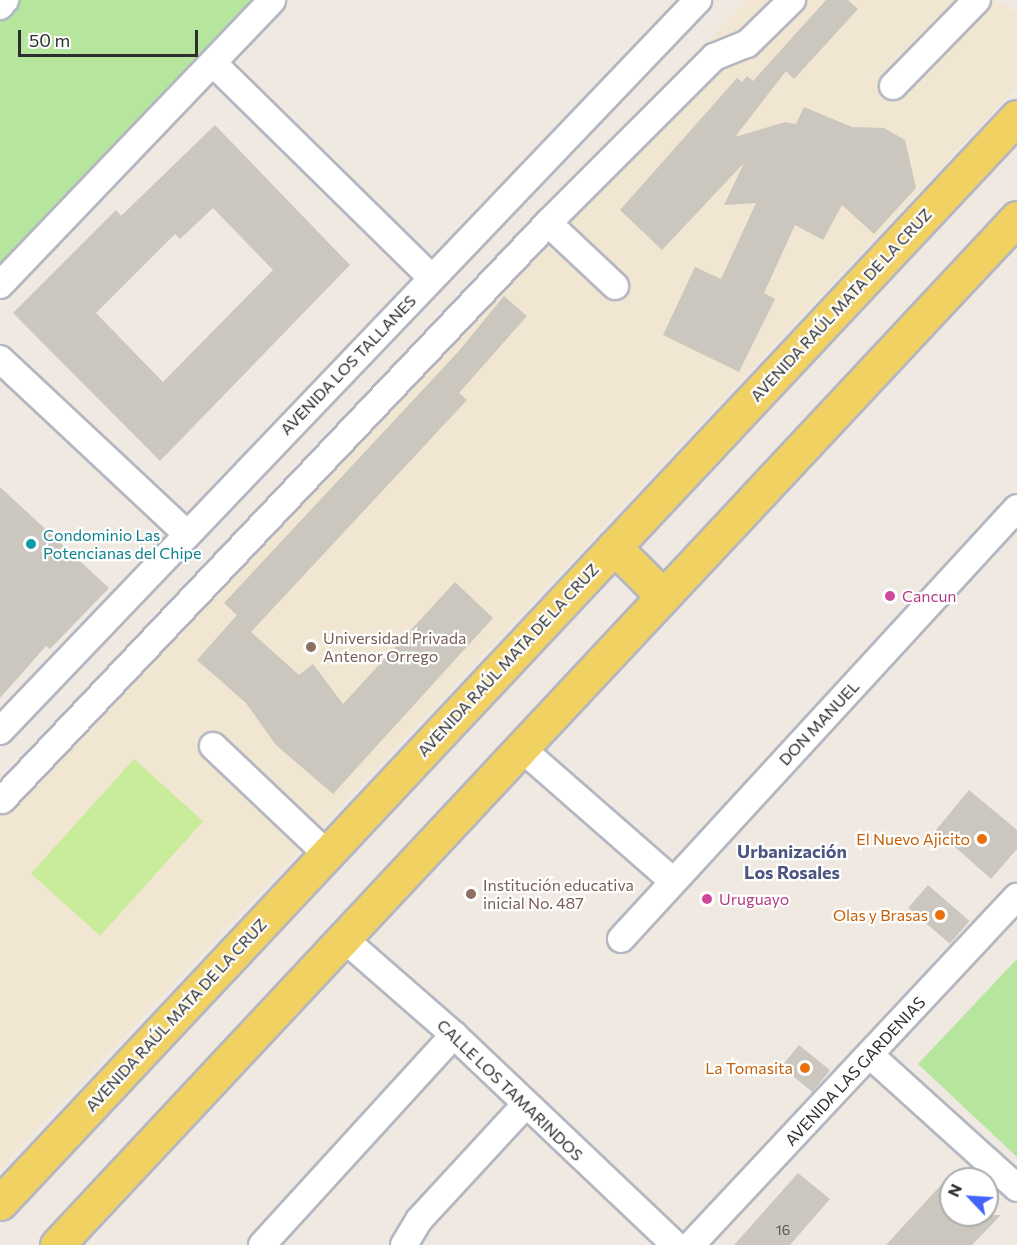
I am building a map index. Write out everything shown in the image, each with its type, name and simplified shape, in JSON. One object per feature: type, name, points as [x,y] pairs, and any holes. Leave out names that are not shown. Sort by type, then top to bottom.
[{"type":"main road","name":"AVENIDA RAÚL MATA DE LA CRUZ","points":[[0,1203],[1017,117]]},
{"type":"main road","points":[[57,1245],[1017,218]]},
{"type":"main road","points":[[614,547],[663,596]]},
{"type":"street","points":[[0,6],[5,0]]},
{"type":"street","points":[[0,285],[272,0]]},
{"type":"street","name":"AVENIDA LOS TALLANES","points":[[0,731],[431,277],[698,0]]},
{"type":"street","points":[[2,800],[548,223],[714,57],[747,44],[792,0]]},
{"type":"street","points":[[893,86],[976,0]]},
{"type":"street","points":[[213,63],[431,277]]},
{"type":"street","points":[[548,223],[615,286]]},
{"type":"street","points":[[0,359],[187,534]]},
{"type":"street","name":"DON MANUEL","points":[[621,939],[1017,508]]},
{"type":"street","points":[[213,747],[327,854]]},
{"type":"street","points":[[521,748],[673,881]]},
{"type":"street","name":"AVENIDA LAS GARDENIAS","points":[[691,1245],[1017,897]]},
{"type":"street","name":"CALLE LOS TAMARINDOS","points":[[343,938],[454,1035],[525,1105],[675,1245]]},
{"type":"street","points":[[262,1245],[454,1035]]},
{"type":"street","points":[[870,1055],[1017,1188]]},
{"type":"street","points":[[404,1245],[419,1220],[525,1105]]},
{"type":"shaded area","name":"Universidad Privada Antenor Orrego","points":[[747,0],[987,0],[1004,4],[1017,14],[1017,87],[0,1168],[0,786]]},
{"type":"green space","points":[[0,0],[253,0],[0,268]]},
{"type":"green space","points":[[134,759],[203,821],[100,936],[31,873]]},
{"type":"green space","points":[[1017,959],[1017,1157],[918,1064]]},
{"type":"building","points":[[826,0],[848,0],[858,9],[794,79],[786,71],[735,137],[785,122],[796,124],[804,107],[852,127],[884,128],[905,140],[916,188],[874,234],[842,205],[823,240],[795,225],[764,293],[775,299],[739,372],[663,335],[695,267],[721,279],[756,203],[724,205],[744,163],[662,250],[620,210],[737,78],[742,82],[747,76],[753,81]]},
{"type":"building","points":[[215,125],[350,265],[160,461],[13,313],[116,210],[121,216]],"holes":[[[213,208],[273,270],[163,382],[96,313],[175,234],[180,239]]]},
{"type":"building","points":[[504,296],[527,316],[459,393],[467,400],[251,632],[299,675],[313,664],[343,704],[455,582],[493,618],[333,794],[276,745],[246,703],[197,660],[237,615],[224,603],[458,352]]},
{"type":"building","name":"Condominio Las Potencianas del Chipe","points":[[0,487],[109,588],[50,649],[46,646],[0,698]]},
{"type":"building","name":"El Nuevo Ajicito","points":[[969,790],[1017,830],[1017,849],[991,879],[936,830]]},
{"type":"building","name":"Olas y Brasas","points":[[928,885],[970,921],[950,944],[908,908]]},
{"type":"building","name":"La Tomasita","points":[[799,1045],[830,1070],[812,1092],[781,1067]]},
{"type":"building","points":[[798,1173],[830,1199],[790,1245],[734,1245]]},
{"type":"building","points":[[939,1187],[939,1227],[989,1227],[972,1245],[886,1245]]},
{"type":"place","name":"Condominio Las Potencianas del Chipe","points":[[31,544]]},
{"type":"place","name":"Cancun","points":[[890,596]]},
{"type":"place","name":"Universidad Privada Antenor Orrego","points":[[311,647]]},
{"type":"place","name":"El Nuevo Ajicito","points":[[982,839]]},
{"type":"place","name":"Institución educativa inicial No. 487","points":[[471,894]]},
{"type":"place","name":"Uruguayo","points":[[707,899]]},
{"type":"place","name":"Olas y Brasas","points":[[940,915]]},
{"type":"place","name":"La Tomasita","points":[[805,1068]]},
{"type":"district","name":"Urbanización Los Rosales","points":[[792,862]]}]
